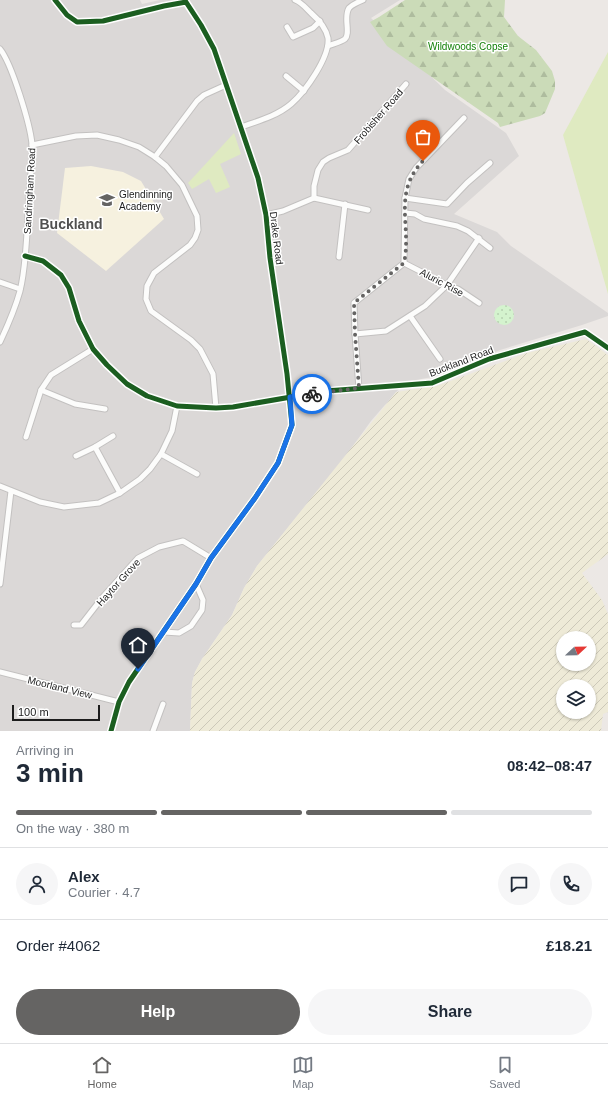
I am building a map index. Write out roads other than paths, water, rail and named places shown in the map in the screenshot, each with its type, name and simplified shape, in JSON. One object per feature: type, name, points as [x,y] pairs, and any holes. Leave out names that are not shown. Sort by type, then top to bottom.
[{"type":"street","name":"Drake Road","points":[[55,0],[67,15],[77,22],[103,21],[186,2],[190,6],[214,49],[258,178],[266,215],[270,258],[290,397],[292,425],[278,463],[255,498],[211,558],[196,584],[129,682],[119,702],[111,731]]},
{"type":"street","points":[[328,46],[345,39],[348,35],[346,20],[347,12],[350,7],[363,0]]},
{"type":"street","points":[[241,127],[276,114],[291,104],[304,91],[320,65],[328,46],[328,37],[320,21],[298,1]]},
{"type":"street","points":[[287,27],[292,37],[313,28],[320,21]]},
{"type":"street","name":"Sandringham Road","points":[[0,49],[7,61],[18,90],[27,118],[32,144],[25,256],[20,289],[10,323],[0,342]]},
{"type":"street","points":[[286,76],[304,91]]},
{"type":"street","name":"Frobisher Road","points":[[314,198],[314,186],[318,170],[323,162],[348,150],[406,84]]},
{"type":"street","points":[[155,156],[197,101],[204,95],[226,85]]},
{"type":"street","points":[[25,256],[43,261],[61,275],[69,288],[79,321],[93,349],[107,366],[127,384],[147,396],[177,406],[216,408],[232,407],[326,391],[359,388],[354,303],[404,263],[405,198],[409,179],[416,168],[464,118]]},
{"type":"street","points":[[32,144],[76,136],[97,135],[119,140],[139,147],[155,156],[166,166],[184,188],[197,216],[198,230],[190,245],[154,273],[147,286],[146,299],[151,311],[191,340],[200,349],[213,374],[216,408]]},
{"type":"street","points":[[405,198],[447,204],[467,183],[490,163]]},
{"type":"street","points":[[266,215],[283,211],[314,198],[368,210]]},
{"type":"street","points":[[339,257],[345,204]]},
{"type":"street","points":[[405,213],[415,214],[424,220],[457,226],[468,230],[490,248]]},
{"type":"street","points":[[355,334],[386,331],[425,306],[447,285],[479,238]]},
{"type":"street","name":"Aluric Rise","points":[[404,263],[458,289],[479,303]]},
{"type":"street","points":[[0,282],[20,289]]},
{"type":"street","points":[[410,316],[440,359]]},
{"type":"street","name":"Buckland Road","points":[[359,388],[432,383],[489,359],[586,332],[608,348]]},
{"type":"street","points":[[26,437],[41,390],[51,375],[93,349]]},
{"type":"street","points":[[41,390],[75,404],[105,409]]},
{"type":"street","points":[[0,486],[40,502],[64,507],[99,503],[120,493],[140,479],[150,469],[161,454],[172,431],[177,406]]},
{"type":"street","points":[[76,456],[95,448],[113,436]]},
{"type":"street","points":[[95,448],[120,493]]},
{"type":"street","points":[[161,454],[197,474]]},
{"type":"street","points":[[0,584],[1,565],[11,491]]},
{"type":"street","name":"Haytor Grove","points":[[74,625],[81,625],[102,598],[138,558],[159,547],[182,541],[211,558]]},
{"type":"street","points":[[164,632],[179,633],[191,626],[202,610],[203,600],[196,584]]},
{"type":"street","name":"Moorland View","points":[[0,672],[119,702]]},
{"type":"street","points":[[153,731],[163,704]]},
{"type":"place","name":"Glendinning Academy","points":[[107,200]]},
{"type":"district","name":"Buckland","points":[[71,224]]},
{"type":"park label","name":"Wildwoods Copse","points":[[468,46]]}]
